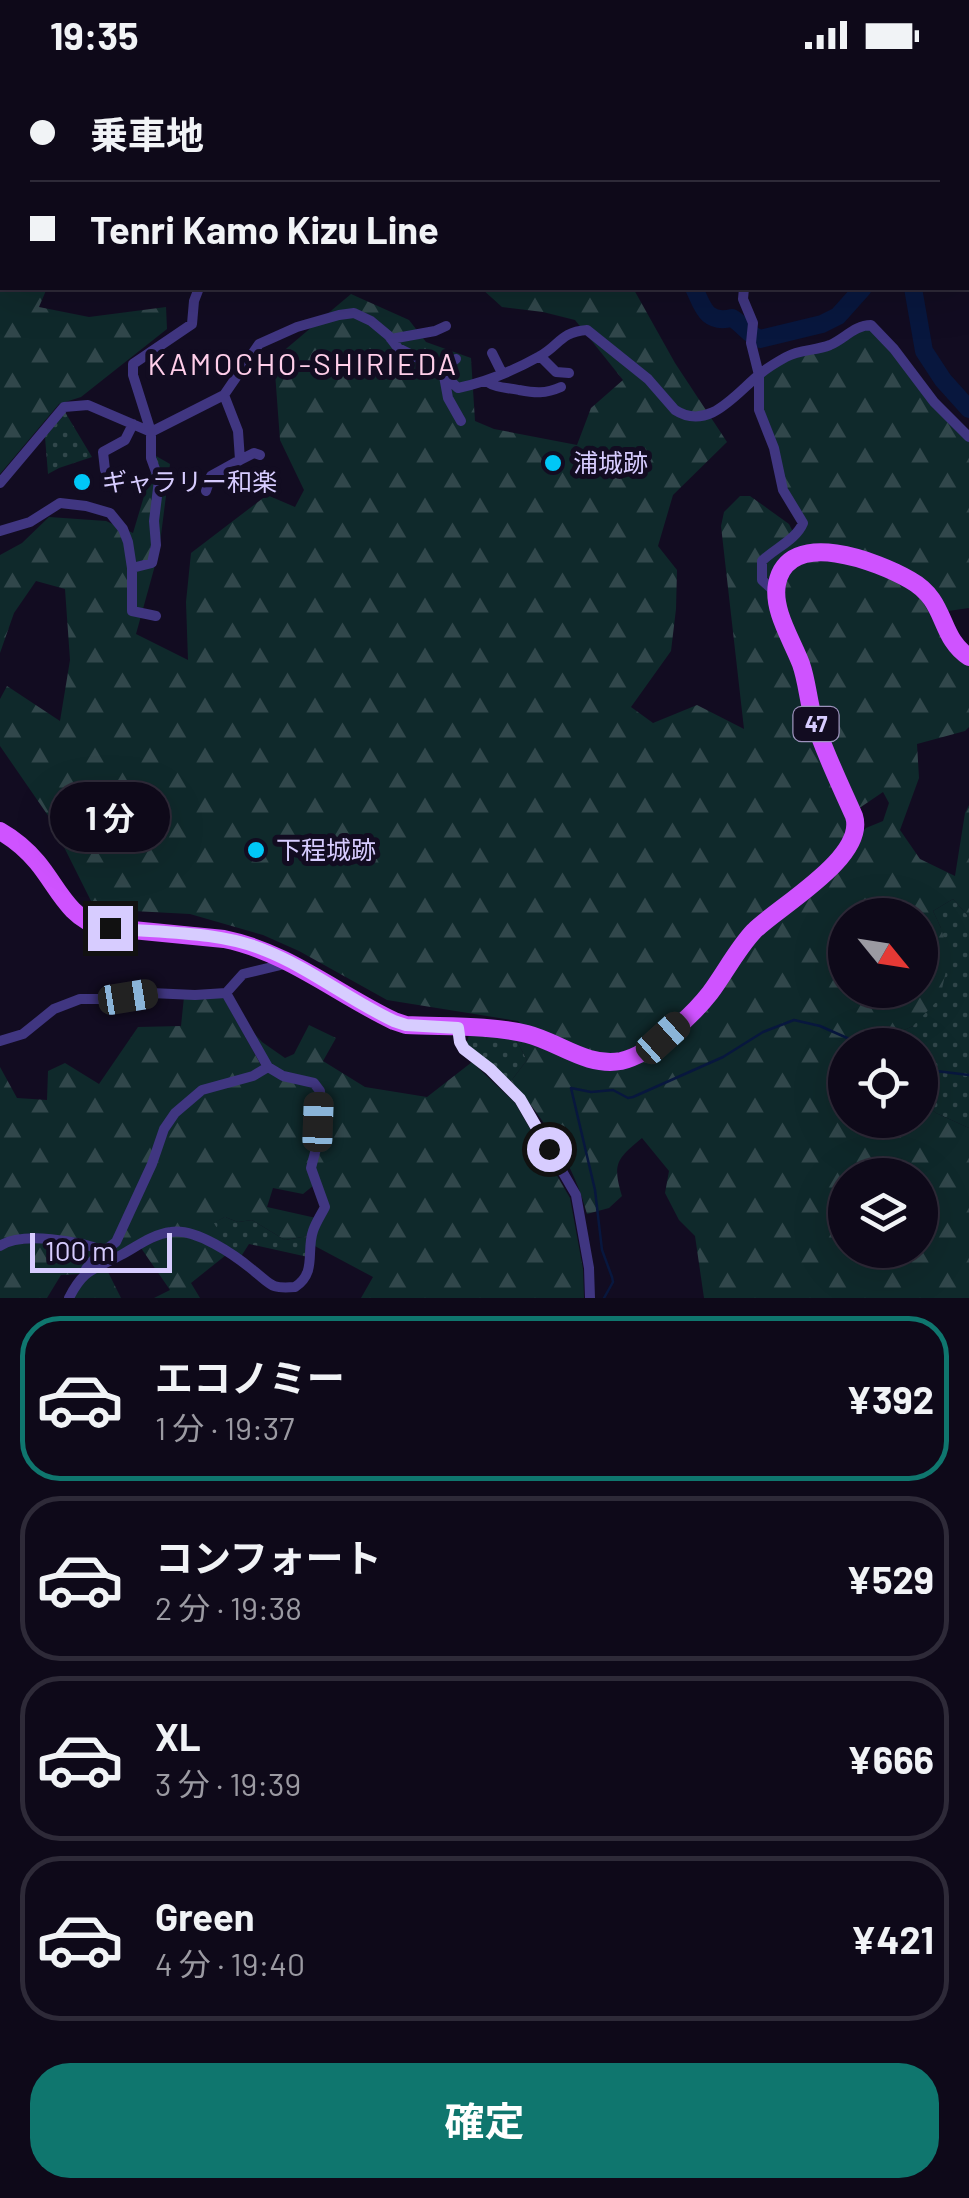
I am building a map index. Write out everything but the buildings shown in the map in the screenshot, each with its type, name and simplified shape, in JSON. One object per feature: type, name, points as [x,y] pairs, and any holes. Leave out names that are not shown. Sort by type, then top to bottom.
[{"type":"main road","points":[[776,593],[782,570],[800,556],[824,551],[859,559],[922,587],[936,602],[949,636],[969,657]]},
{"type":"main road","name":"47","points":[[0,831],[20,845],[67,905],[91,924],[224,938],[290,962],[406,1025],[531,1035],[595,1062],[617,1062],[663,1038],[701,1004],[750,936],[802,894],[849,845],[856,830],[813,717],[805,677],[776,593]]},
{"type":"street","points":[[132,568],[152,563],[159,480],[151,458],[152,432],[133,364],[192,324],[198,290]]},
{"type":"street","points":[[744,290],[753,324],[751,343],[759,375],[759,410],[774,448],[780,481],[804,523],[799,533],[762,561],[762,580],[776,593]]},
{"type":"street","points":[[0,483],[64,407],[88,405],[152,432],[224,396],[260,344],[297,327],[354,313],[371,321],[398,348],[441,373],[458,388],[486,381],[540,356],[572,331],[587,330],[648,380],[680,414],[695,416],[716,412],[732,402],[759,375],[788,356],[826,346],[863,325],[871,325],[934,402],[969,436]]},
{"type":"street","points":[[391,339],[446,326]]},
{"type":"street","points":[[492,353],[502,373]]},
{"type":"street","points":[[540,356],[556,372],[569,372]]},
{"type":"street","points":[[441,373],[456,358]]},
{"type":"street","points":[[441,373],[448,398],[461,421]]},
{"type":"street","points":[[486,381],[498,388],[526,393],[547,393],[561,387]]},
{"type":"street","points":[[224,396],[238,432],[240,460]]},
{"type":"street","points":[[106,470],[103,452],[125,440],[133,424]]},
{"type":"street","points":[[206,490],[211,476],[254,453],[260,455]]},
{"type":"street","points":[[0,531],[30,522],[60,503],[110,513],[128,542],[132,610],[156,616]]},
{"type":"street","points":[[0,1041],[23,1034],[47,1014],[80,999],[226,992],[243,974],[290,962]]},
{"type":"street","points":[[84,1274],[156,1236],[184,1232],[216,1246],[272,1286],[302,1284],[310,1265],[312,1233],[325,1207],[311,1168],[319,1137],[320,1091],[314,1082],[283,1076],[268,1067],[226,992]]},
{"type":"street","points":[[458,1028],[464,1049],[520,1099],[576,1195],[590,1268],[590,1298]]},
{"type":"street","points":[[69,1298],[88,1266],[116,1242],[164,1129],[175,1113],[202,1090],[253,1076],[268,1067]]},
{"type":"street","points":[[0,1246],[6,1241],[44,1240],[75,1242],[104,1251]]},
{"type":"green space","points":[[0,290],[46,290],[39,307],[89,317],[166,307],[167,329],[81,397],[59,404],[0,474]]},
{"type":"green space","points":[[483,290],[634,290],[675,363],[727,442],[673,495],[658,546],[677,570],[671,651],[631,707],[653,723],[697,705],[744,729],[721,526],[724,512],[740,496],[750,496],[789,524],[793,532],[802,533],[761,410],[761,377],[790,358],[870,328],[969,440],[969,608],[948,611],[931,586],[839,548],[773,575],[852,822],[847,842],[711,987],[642,1046],[607,1056],[518,1021],[387,1000],[263,935],[190,914],[95,909],[49,817],[0,746],[0,699],[7,686],[60,721],[70,660],[65,589],[36,581],[14,613],[0,653],[0,555],[22,543],[49,517],[106,521],[133,533],[156,456],[170,464],[159,551],[136,634],[188,660],[186,602],[191,553],[267,495],[295,507],[304,490],[280,440],[274,359],[351,294],[409,320],[426,342],[471,358],[475,421],[494,429],[577,445],[591,408],[623,380],[575,320],[502,307]]},
{"type":"green space","points":[[65,412],[92,457],[48,474],[45,437]]},
{"type":"green space","points":[[818,556],[868,567],[916,590],[969,664],[969,727],[917,744],[919,778],[900,830],[920,859],[955,876],[969,805],[969,917],[953,899],[938,908],[938,898],[828,898],[828,1008],[930,1008],[909,1028],[828,1028],[828,1138],[938,1138],[938,1114],[969,1128],[969,1298],[704,1298],[695,1236],[679,1220],[665,1193],[669,1171],[642,1138],[619,1163],[617,1176],[622,1196],[609,1208],[587,1214],[557,1144],[511,1081],[527,1060],[515,1038],[641,1060],[749,942],[866,828],[883,821],[889,803],[883,792],[855,811],[816,715],[783,599],[789,570]]},
{"type":"green space","points":[[953,899],[969,917],[969,1128],[938,1114],[938,1028],[909,1028],[913,1026],[918,1008],[938,1008],[938,908]]},
{"type":"green space","points":[[938,922],[949,957],[938,1000]]},
{"type":"green space","points":[[184,997],[223,997],[262,1067],[183,1100],[113,1240],[106,1245],[39,1235],[0,1241],[0,1067],[17,1098],[47,1100],[48,1071],[65,1063],[99,1084],[138,1027],[181,1026]]},
{"type":"green space","points":[[309,1025],[336,1038],[323,1061],[365,1087],[427,1097],[472,1062],[515,1103],[570,1198],[583,1269],[584,1298],[361,1298],[373,1277],[313,1245],[314,1234],[327,1212],[314,1167],[322,1091],[270,1065],[251,1030],[285,1058],[294,1054]]},
{"type":"green space","points":[[469,1035],[515,1038],[527,1060],[511,1081],[466,1045]]},
{"type":"green space","points":[[269,1070],[315,1088],[314,1185],[303,1194],[273,1188],[267,1207],[316,1218],[308,1236],[285,1240],[252,1220],[238,1222],[225,1217],[214,1223],[229,1250],[185,1229],[92,1265],[113,1248],[167,1130],[178,1115],[197,1096]]},
{"type":"green space","points":[[225,1217],[238,1222],[252,1220],[285,1240],[308,1236],[308,1257],[249,1244],[240,1258],[229,1250],[213,1223]]},
{"type":"green space","points":[[172,1234],[193,1237],[226,1255],[191,1283],[200,1298],[154,1298],[170,1290],[141,1248]]},
{"type":"green space","points":[[43,1242],[89,1248],[96,1254],[80,1274],[61,1275],[47,1298],[0,1298],[0,1250],[4,1245]]},
{"type":"green space","points":[[105,1266],[121,1298],[72,1298],[86,1276]]},
{"type":"waterway","points":[[695,290],[711,316],[732,318],[760,339],[822,324],[838,316],[861,290]]},
{"type":"waterway","points":[[913,290],[924,351],[969,409]]},
{"type":"waterway","points":[[604,1298],[613,1282],[602,1250],[595,1190],[571,1088],[591,1092],[613,1090],[633,1097],[794,1020],[828,1030]]},
{"type":"waterway","points":[[938,1071],[969,1075]]},
{"type":"place","name":"浦城跡","points":[[553,463]]},
{"type":"place","name":"ギャラリー和楽","points":[[82,482]]},
{"type":"place","name":"下程城跡","points":[[256,850]]},
{"type":"district","name":"KAMOCHO-SHIRIEDA","points":[[303,365]]},
{"type":"route","points":[[110,928],[243,942],[272,953],[394,1021],[458,1028],[464,1049],[520,1099],[549,1149]]}]
